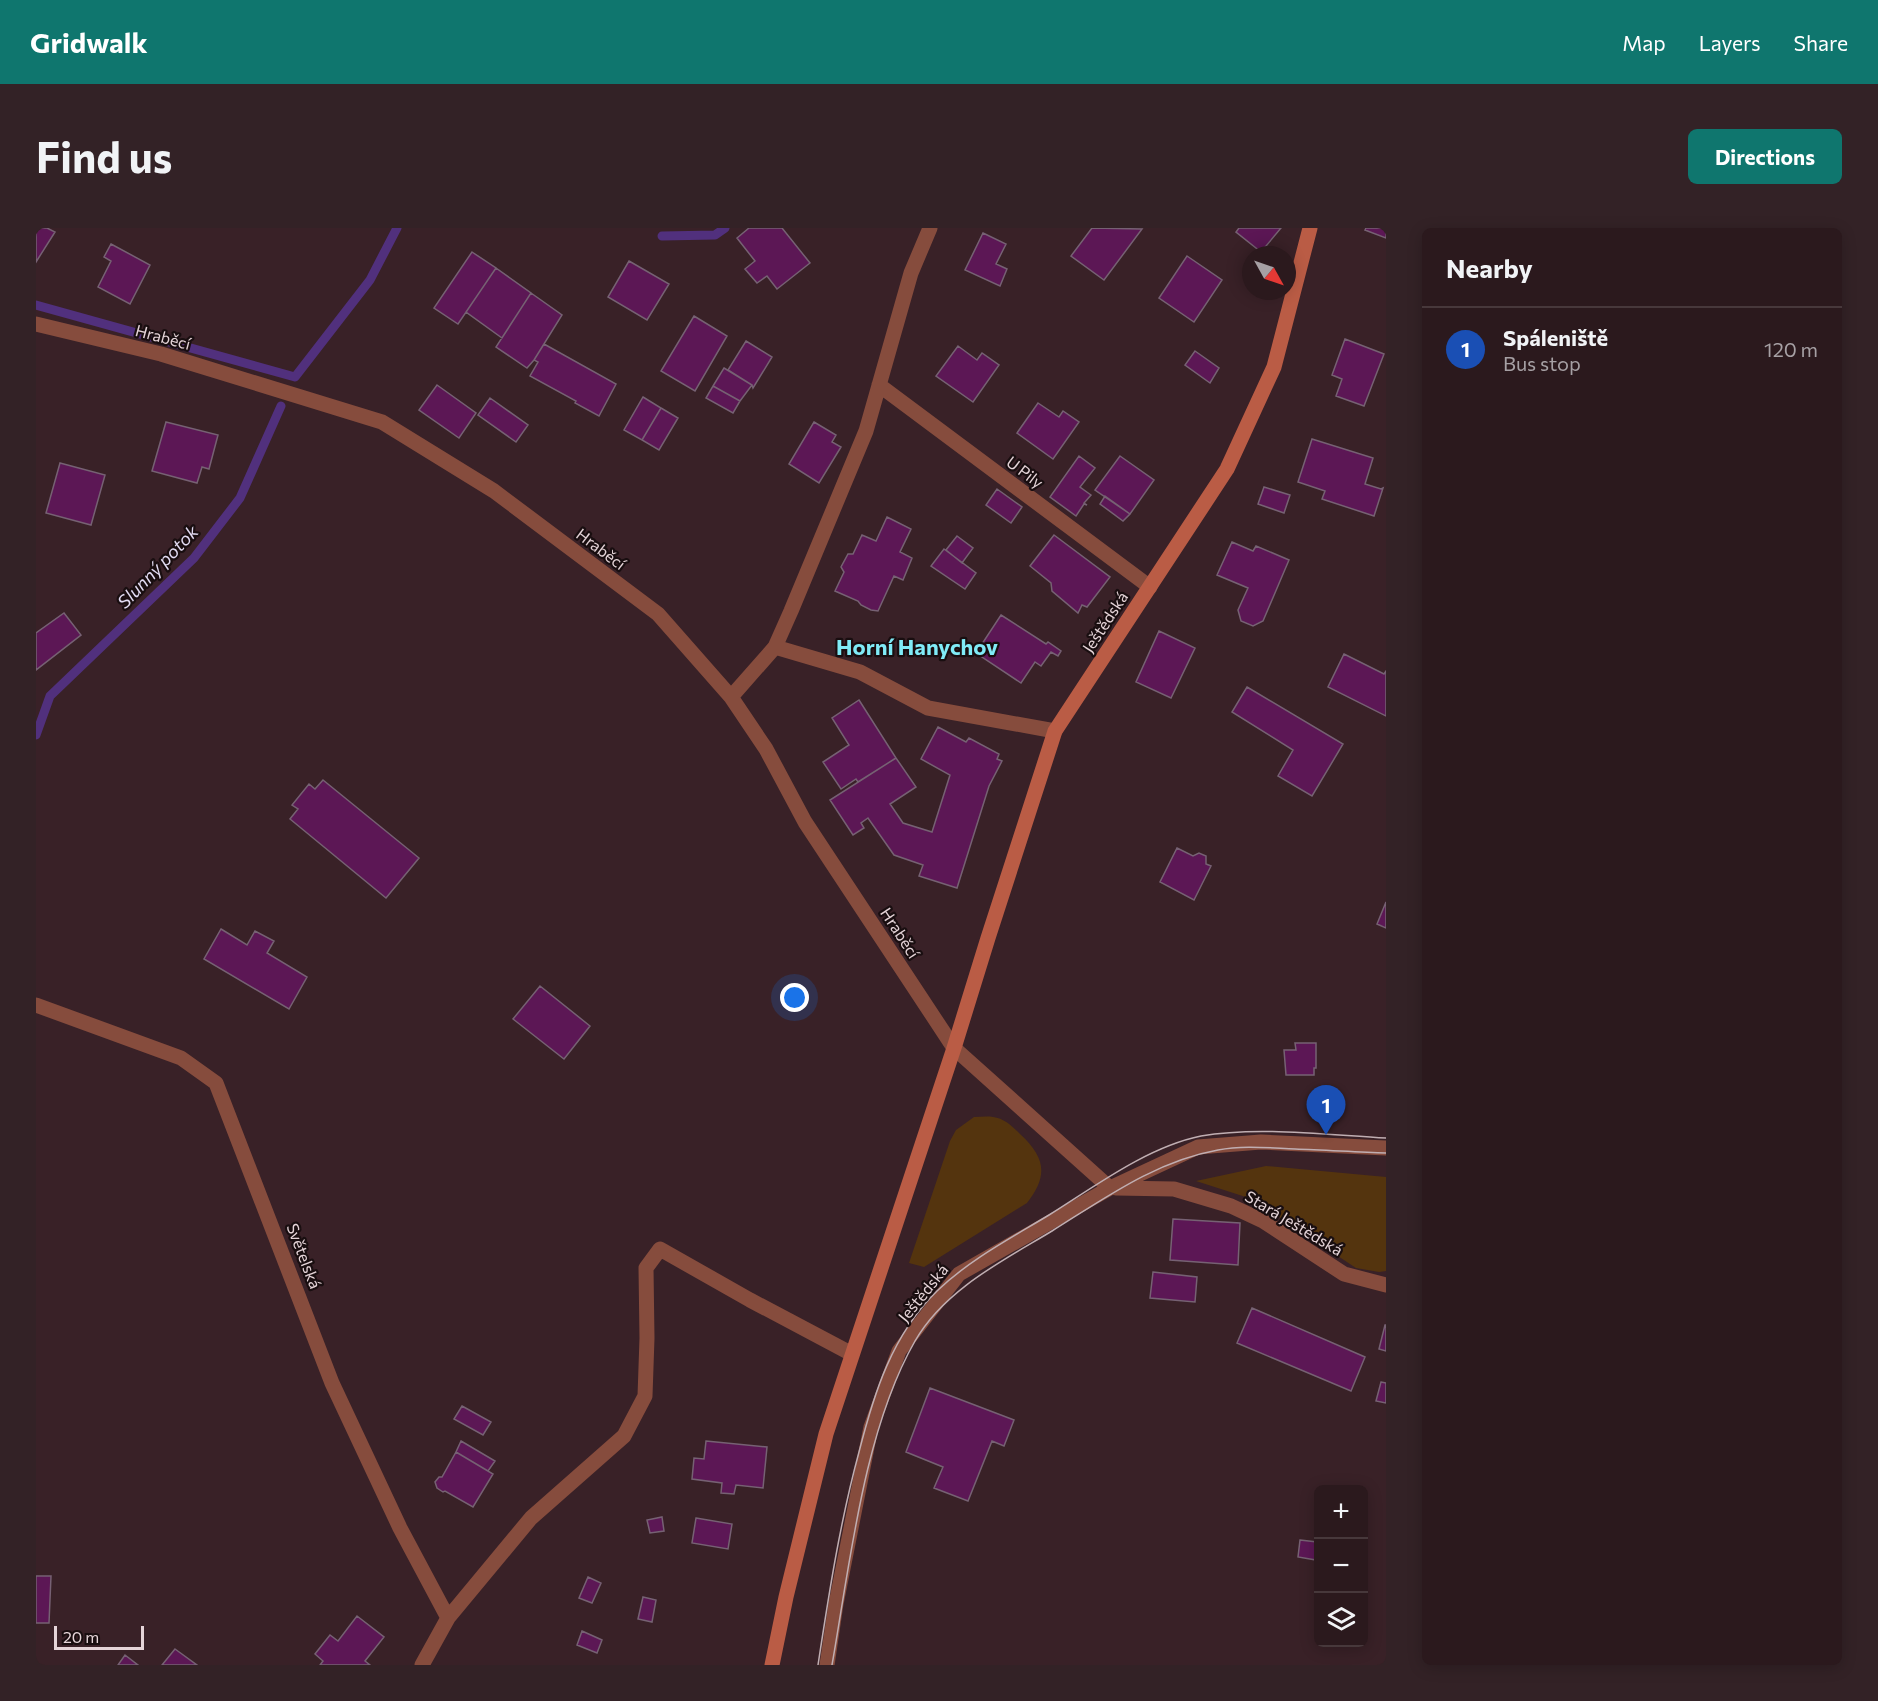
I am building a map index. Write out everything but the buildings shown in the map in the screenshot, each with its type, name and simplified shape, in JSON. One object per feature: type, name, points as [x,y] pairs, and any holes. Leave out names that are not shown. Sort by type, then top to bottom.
[{"type":"street","points":[[731,697],[775,647],[866,431],[911,273],[930,228]]},
{"type":"street","name":"Ještědská","points":[[772,1665],[786,1597],[824,1446],[1055,731],[1227,469],[1274,367],[1310,228]]},
{"type":"street","name":"Hraběcí","points":[[36,324],[161,354],[382,422],[494,491],[658,614],[731,697],[766,749],[805,822],[954,1048]]},
{"type":"street","name":"U Pily","points":[[879,385],[1150,587]]},
{"type":"street","points":[[775,647],[860,672],[928,708],[1055,731]]},
{"type":"street","name":"Světelská","points":[[36,1005],[181,1058],[216,1083],[332,1383],[399,1528],[448,1618]]},
{"type":"street","points":[[954,1048],[1110,1188],[1198,1147],[1261,1142],[1386,1148]]},
{"type":"street","name":"Ještědská","points":[[827,1665],[836,1604],[871,1427],[899,1351],[959,1274],[1110,1188]]},
{"type":"street","name":"Stará Ještědská","points":[[1110,1188],[1174,1189],[1231,1206],[1263,1221],[1344,1274],[1386,1285]]},
{"type":"street","points":[[422,1665],[448,1618],[531,1518],[624,1437],[645,1396],[646,1268],[660,1249],[852,1354]]},
{"type":"shaded area","points":[[974,1117],[1001,1119],[1029,1143],[1041,1167],[1041,1176],[1034,1193],[1027,1203],[924,1267],[909,1263],[950,1141],[956,1130]]},
{"type":"shaded area","points":[[1266,1166],[1386,1177],[1386,1271],[1356,1268],[1252,1199],[1196,1181]]},
{"type":"waterway","points":[[36,305],[295,377],[370,280],[397,228]]},
{"type":"waterway","name":"Slunný potok","points":[[662,236],[715,235],[725,228]]},
{"type":"waterway","name":"Slunný potok","points":[[36,735],[50,696],[194,558],[240,498],[281,406]]},
{"type":"tram line","points":[[818,1665],[841,1531],[852,1478],[871,1408],[896,1346],[921,1308],[937,1291],[976,1259],[1122,1169],[1181,1141],[1201,1136],[1246,1132],[1293,1132],[1386,1138]]},
{"type":"tram line","points":[[832,1665],[861,1498],[883,1415],[915,1341],[942,1306],[995,1265],[1111,1194],[1152,1172],[1195,1155],[1237,1148],[1386,1153]]},
{"type":"place","name":"Spáleniště","points":[[1326,1135]]},
{"type":"district","name":"Horní Hanychov","points":[[917,647]]}]
